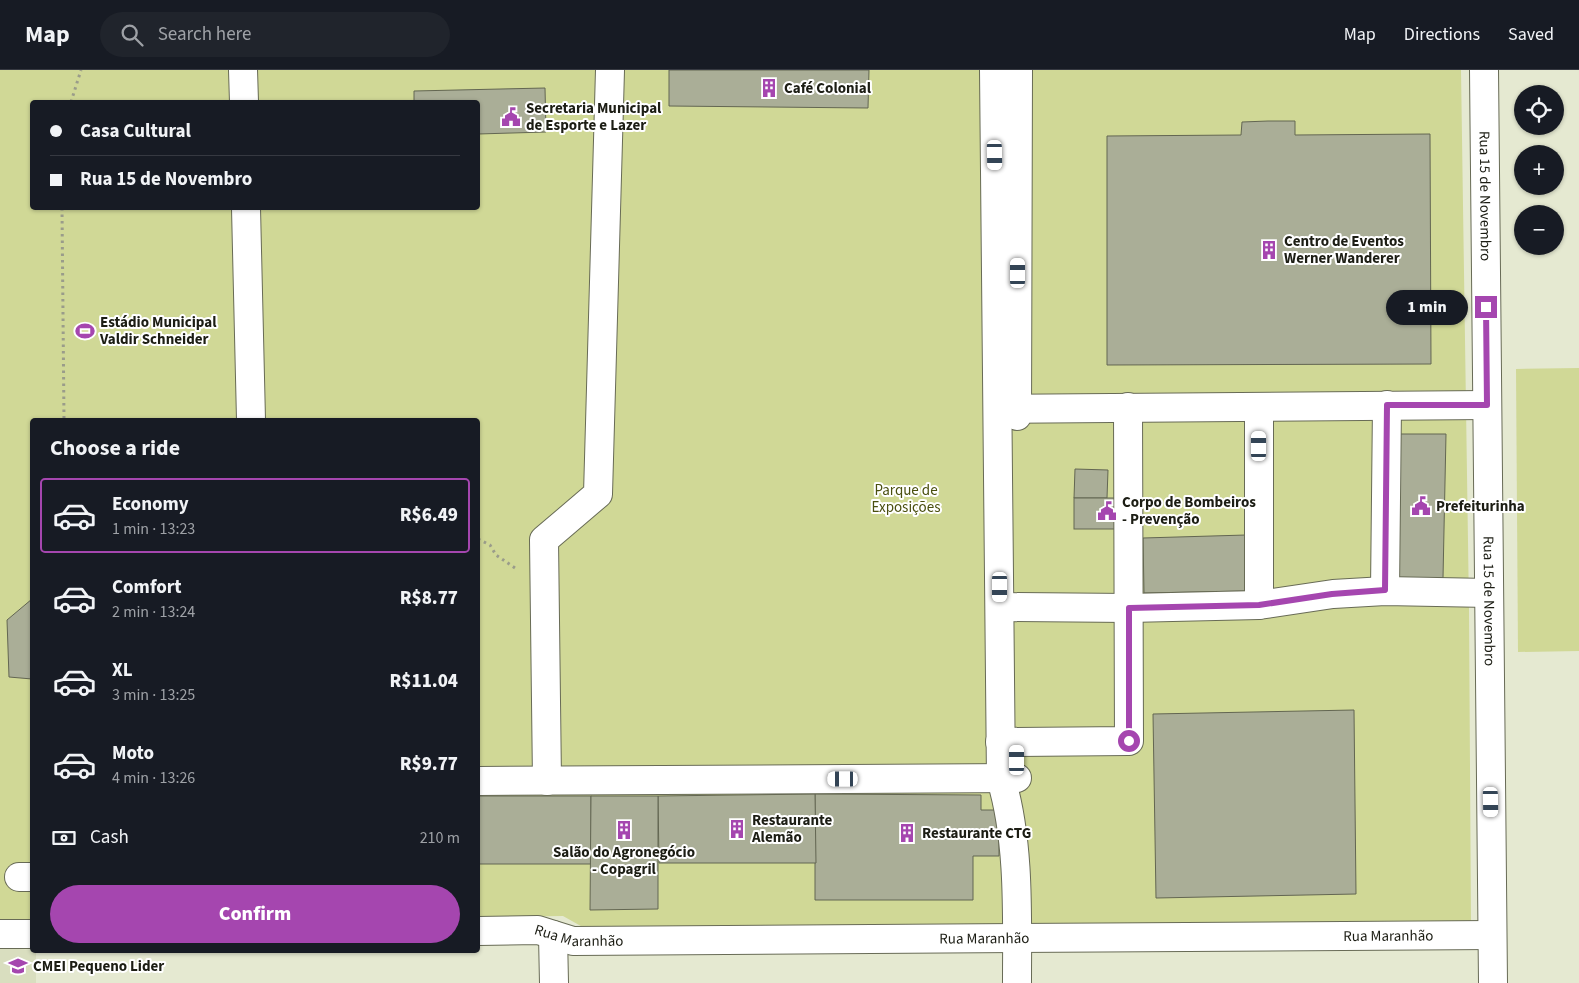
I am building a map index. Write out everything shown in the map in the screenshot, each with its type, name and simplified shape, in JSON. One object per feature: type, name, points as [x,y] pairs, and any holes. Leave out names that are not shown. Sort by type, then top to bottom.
[{"type":"street","points":[[243,70],[244,100]]},
{"type":"street","points":[[547,781],[543,587],[544,540],[598,494],[610,70]]},
{"type":"street","points":[[994,70],[1008,409]]},
{"type":"street","points":[[1017,983],[1017,903],[1009,804],[1008,409],[1018,70]]},
{"type":"street","name":"Rua 15 de Novembro","points":[[1484,70],[1493,983]]},
{"type":"street","points":[[246,210],[251,418]]},
{"type":"street","points":[[1385,590],[1387,405]]},
{"type":"street","points":[[1008,409],[1487,405]]},
{"type":"street","points":[[1259,407],[1259,605]]},
{"type":"street","points":[[1009,742],[1129,741],[1128,408]]},
{"type":"street","points":[[1008,607],[1129,608],[1259,605],[1332,594],[1385,590],[1489,593]]},
{"type":"street","points":[[480,781],[1009,778]]},
{"type":"street","name":"Rua Maranhão","points":[[480,931],[538,930],[573,941],[1017,940],[1492,935]]},
{"type":"street","points":[[0,934],[30,934]]},
{"type":"street","points":[[553,935],[554,983]]},
{"type":"path","points":[[72,100],[81,70]]},
{"type":"path","points":[[62,210],[64,418]]},
{"type":"path","points":[[480,540],[490,545],[496,555],[543,587]]},
{"type":"shaded area","name":"CMEI Pequeno Lider","points":[[0,948],[30,950],[30,953],[36,953],[36,983],[0,983]]},
{"type":"green space","name":"Parque de Exposições","points":[[0,70],[1461,70],[1469,609],[1471,924],[588,930],[563,916],[480,917],[480,418],[30,418],[30,921],[0,921]]},
{"type":"green space","points":[[1579,368],[1579,651],[1518,652],[1516,369]]},
{"type":"building","name":"Café Colonial","points":[[669,70],[869,70],[868,108],[669,106]]},
{"type":"building","name":"Secretaria Municipal de Esporte e Lazer","points":[[545,88],[546,132],[480,134],[480,100],[414,100],[414,91]]},
{"type":"building","name":"Centro de Eventos Werner Wanderer","points":[[1295,121],[1295,135],[1430,134],[1431,364],[1107,365],[1107,136],[1241,135],[1242,122]]},
{"type":"building","name":"Prefeiturinha","points":[[1399,434],[1446,434],[1443,578],[1398,578]]},
{"type":"building","points":[[1075,469],[1108,470],[1107,498],[1074,498]]},
{"type":"building","points":[[1074,498],[1115,498],[1115,529],[1074,529]]},
{"type":"building","points":[[1246,535],[1246,591],[1144,593],[1143,538]]},
{"type":"building","points":[[30,601],[30,679],[9,677],[7,620]]},
{"type":"building","points":[[1354,710],[1356,894],[1156,898],[1153,714]]},
{"type":"building","name":"Restaurante CTG","points":[[815,794],[981,795],[981,810],[999,810],[999,856],[973,856],[973,900],[815,900]]},
{"type":"building","name":"Restaurante Alemão","points":[[815,794],[816,863],[659,863],[658,796]]},
{"type":"building","points":[[480,796],[591,796],[591,864],[480,864]]},
{"type":"building","name":"Salão do Agronegócio - Copagril","points":[[591,796],[658,796],[658,909],[590,910]]},
{"type":"place","name":"Café Colonial","points":[[769,88]]},
{"type":"place","name":"Secretaria Municipal de Esporte e Lazer","points":[[511,117]]},
{"type":"place","name":"Centro de Eventos Werner Wanderer","points":[[1269,250]]},
{"type":"place","name":"Estádio Municipal Valdir Schneider","points":[[85,331]]},
{"type":"place","name":"Prefeiturinha","points":[[1421,506]]},
{"type":"place","name":"Corpo de Bombeiros - Prevenção","points":[[1107,511]]},
{"type":"place","name":"Restaurante Alemão","points":[[737,829]]},
{"type":"place","name":"Salão do Agronegócio - Copagril","points":[[624,830]]},
{"type":"place","name":"Restaurante CTG","points":[[907,833]]},
{"type":"place","name":"CMEI Pequeno Lider","points":[[18,966]]},
{"type":"route","points":[[1129,741],[1129,608],[1259,605],[1332,594],[1385,590],[1387,405],[1487,405],[1486,307]]}]
